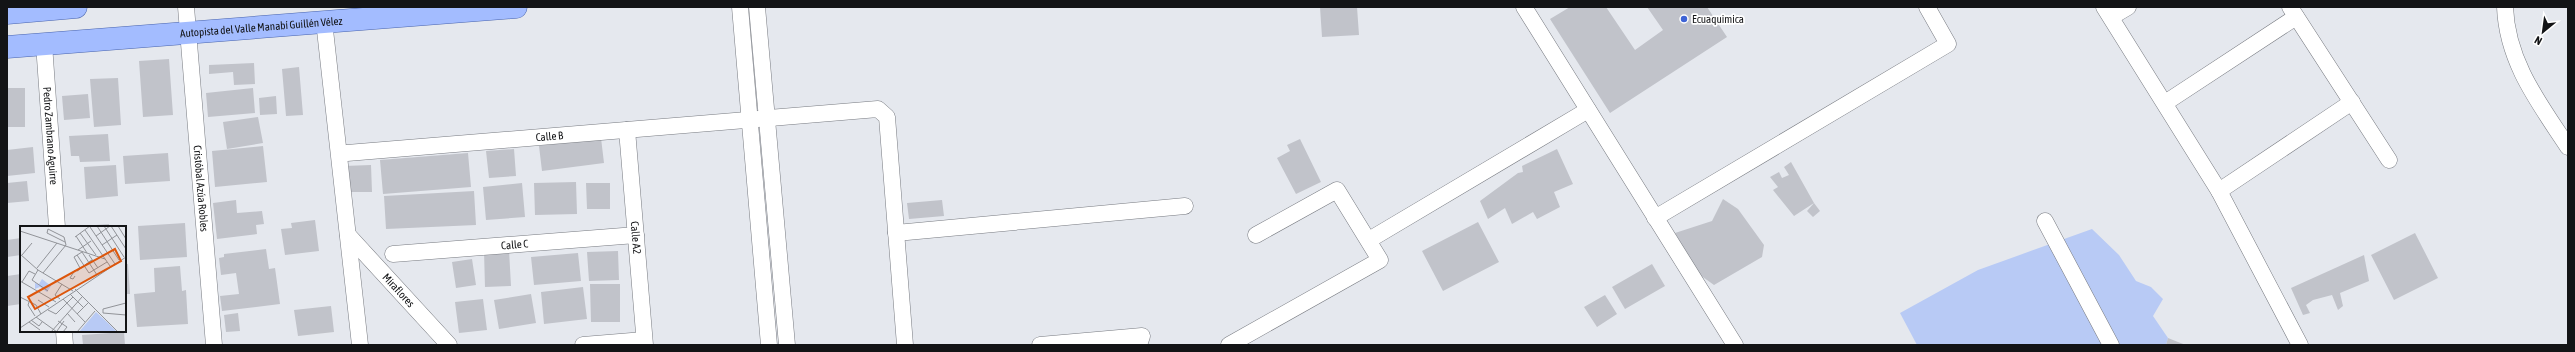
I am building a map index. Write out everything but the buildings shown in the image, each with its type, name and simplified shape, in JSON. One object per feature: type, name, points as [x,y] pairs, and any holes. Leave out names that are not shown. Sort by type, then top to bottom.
[{"type":"main road","points":[[7,13],[76,7]]},
{"type":"main road","name":"Autopista del Valle Manabí Guillén Vélez","points":[[7,47],[516,7]]},
{"type":"street","name":"Cristóbal Azúa Robles","points":[[186,7],[214,345]]},
{"type":"street","points":[[740,7],[751,119],[769,345]]},
{"type":"street","points":[[757,7],[768,117],[786,345]]},
{"type":"street","points":[[1524,7],[1735,345]]},
{"type":"street","points":[[1655,218],[1948,44],[1927,7]]},
{"type":"street","points":[[2128,7],[2107,12],[2219,191],[2300,345]]},
{"type":"street","points":[[2505,7],[2515,59],[2524,78],[2568,147]]},
{"type":"street","points":[[2165,103],[2293,12],[2389,160]]},
{"type":"street","points":[[324,21],[360,345]]},
{"type":"street","name":"Pedro Zambrano Aguirre","points":[[44,44],[57,226]]},
{"type":"street","points":[[2219,191],[2352,102]]},
{"type":"street","name":"Calle B","points":[[347,153],[878,109],[883,112],[887,118],[905,345]]},
{"type":"street","points":[[1369,240],[1588,110]]},
{"type":"street","name":"Calle A2","points":[[627,130],[645,342]]},
{"type":"street","points":[[1229,345],[1380,260],[1337,190],[1256,235]]},
{"type":"street","points":[[896,234],[1185,206]]},
{"type":"street","points":[[2046,221],[2112,345]]},
{"type":"street","name":"Miraflores","points":[[348,235],[450,345]]},
{"type":"street","name":"Calle C","points":[[393,254],[636,235]]},
{"type":"street","points":[[64,332],[65,345]]},
{"type":"street","points":[[1040,345],[1142,336],[1139,345]]},
{"type":"street","points":[[583,345],[645,342]]},
{"type":"shaded area","points":[[2092,229],[2119,255],[2136,281],[2151,287],[2163,299],[2153,316],[2168,338],[2166,345],[1917,345],[1900,313],[1978,270]]},
{"type":"place","name":"Ecuaquimica","points":[[1684,19]]}]
